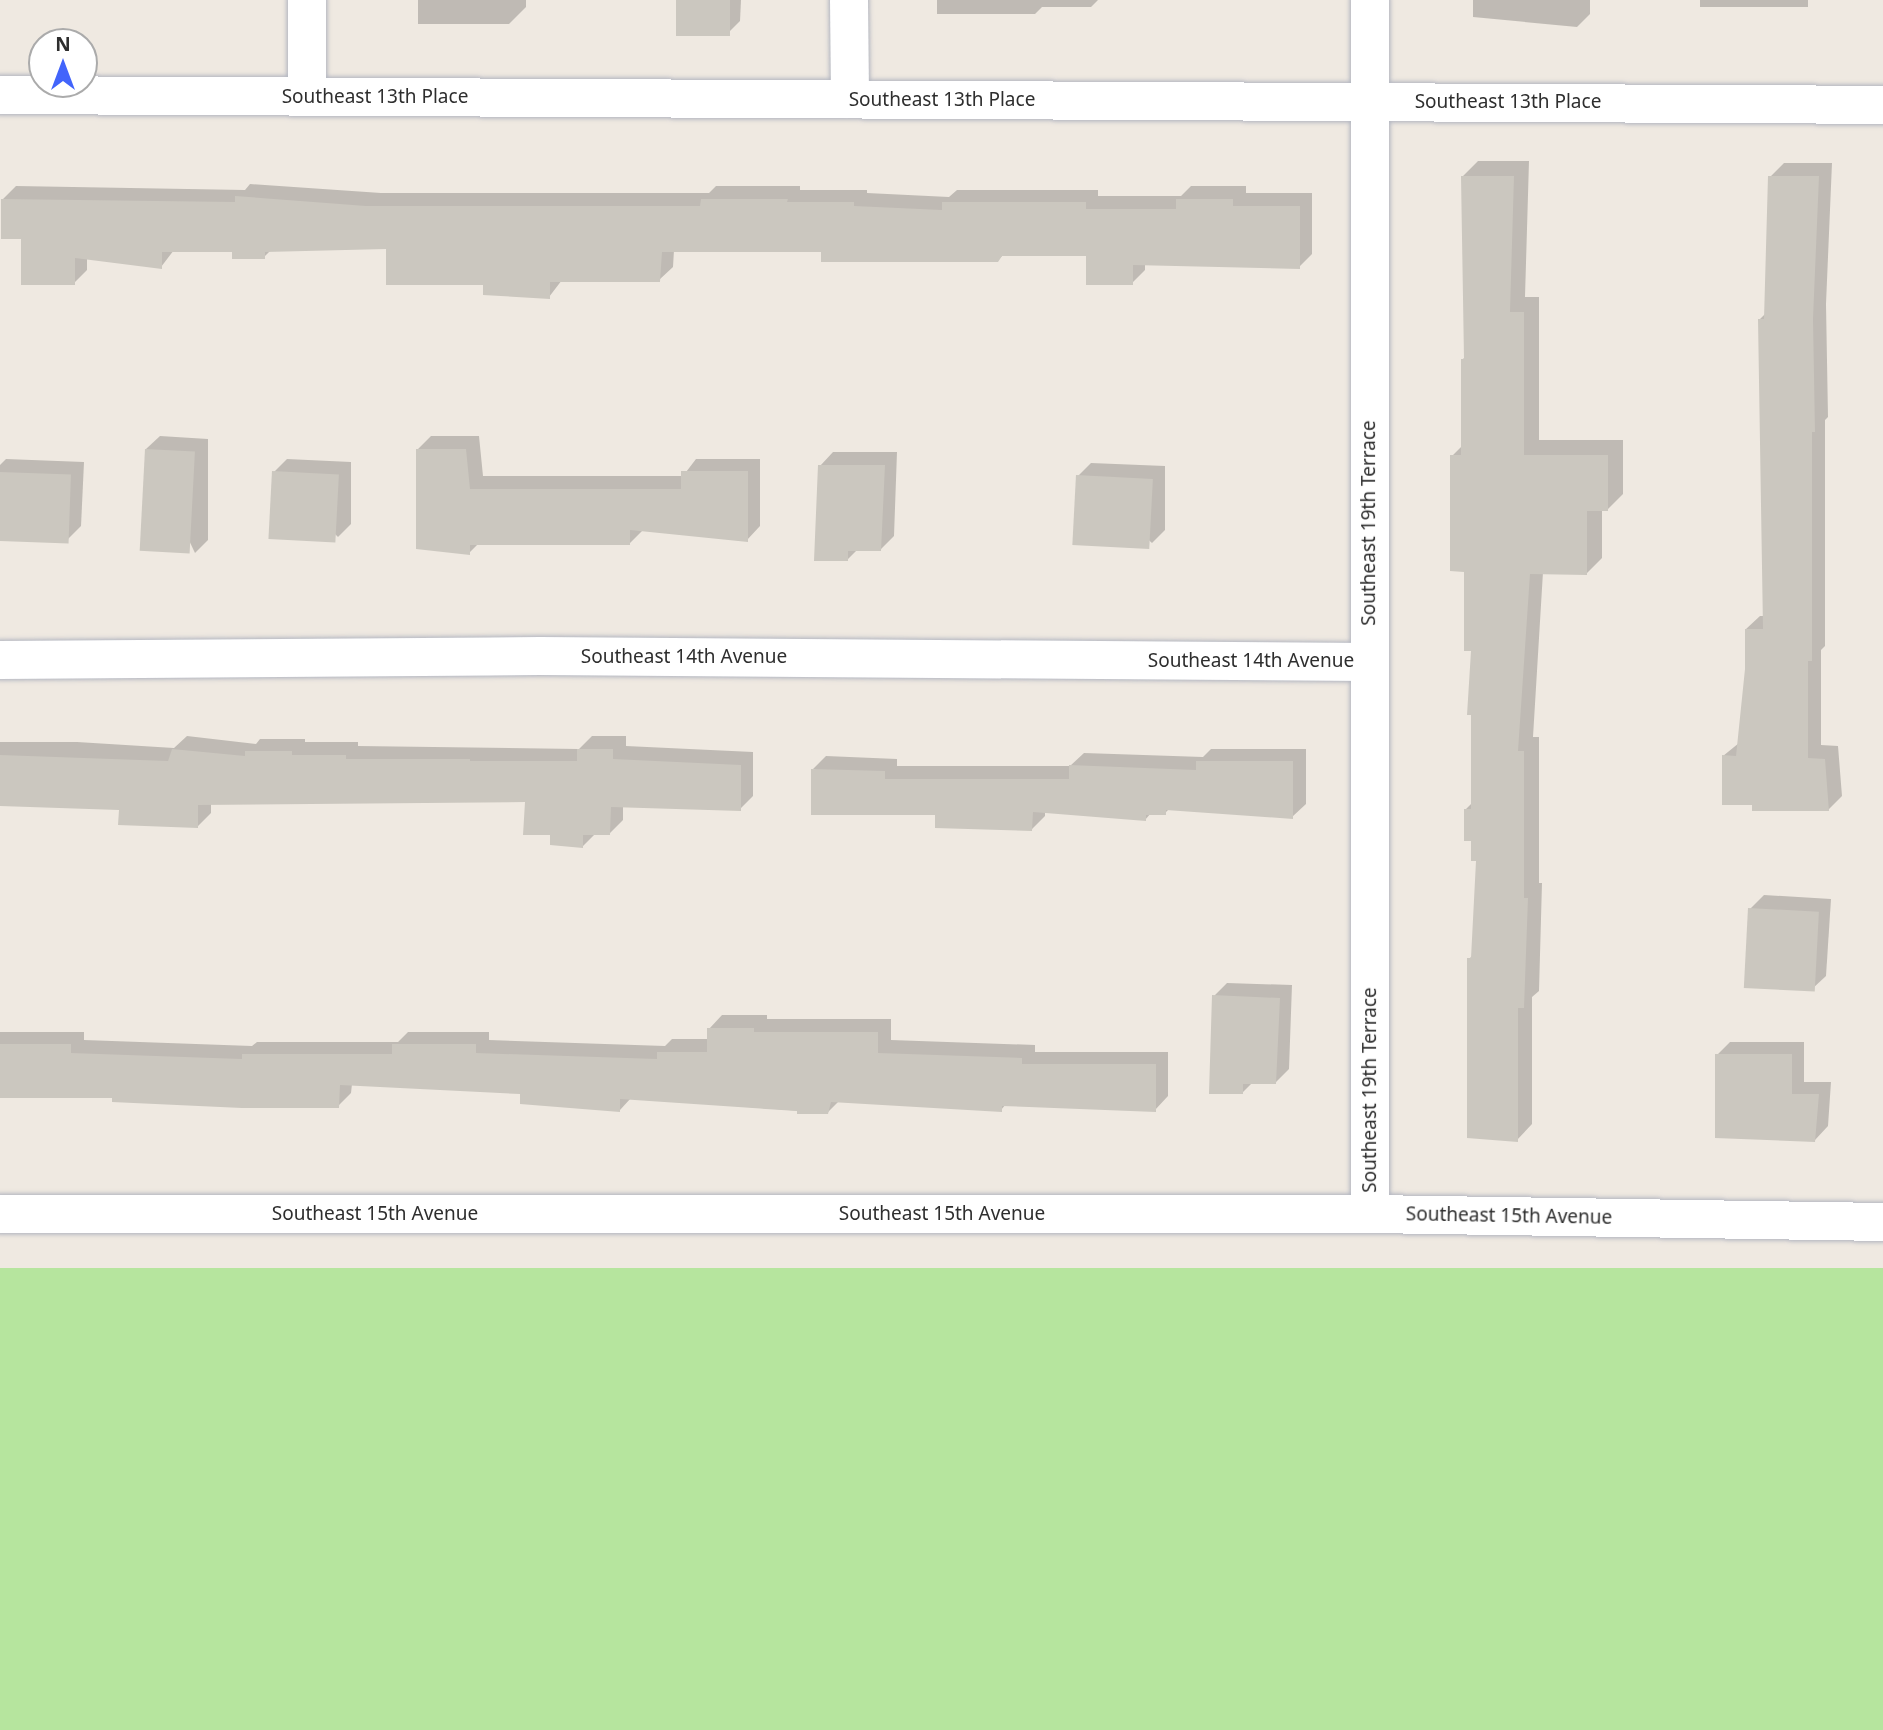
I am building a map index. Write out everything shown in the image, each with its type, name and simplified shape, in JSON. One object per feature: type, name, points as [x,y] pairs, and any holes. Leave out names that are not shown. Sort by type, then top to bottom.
[{"type":"street","points":[[307,0],[307,96]]},
{"type":"street","points":[[849,0],[850,99]]},
{"type":"street","name":"Southeast 19th Terrace","points":[[1370,0],[1370,1214]]},
{"type":"street","name":"Southeast 13th Place","points":[[0,95],[1883,105]]},
{"type":"street","name":"Southeast 14th Avenue","points":[[0,660],[540,656],[1368,662]]},
{"type":"street","name":"Southeast 15th Avenue","points":[[0,1214],[1370,1214],[1883,1222]]},
{"type":"green space","points":[[0,1268],[1883,1268],[1883,1730],[0,1730]]},
{"type":"building","points":[[676,0],[730,0],[730,36],[676,36]]},
{"type":"building","points":[[1461,176],[1514,176],[1510,312],[1524,312],[1524,455],[1608,455],[1608,511],[1587,511],[1587,575],[1530,574],[1518,751],[1524,751],[1524,898],[1528,898],[1524,1008],[1518,1008],[1518,1142],[1467,1138],[1467,958],[1471,958],[1476,861],[1471,861],[1471,841],[1464,841],[1464,809],[1471,809],[1471,715],[1467,715],[1471,651],[1464,651],[1464,572],[1450,571],[1450,455],[1461,455],[1461,359],[1464,359]]},
{"type":"building","points":[[1768,176],[1819,176],[1813,319],[1815,432],[1812,432],[1812,661],[1808,661],[1808,758],[1825,759],[1829,811],[1752,811],[1752,805],[1722,805],[1722,755],[1736,756],[1745,669],[1745,629],[1763,629],[1758,319],[1764,319]]},
{"type":"building","points":[[235,196],[366,206],[700,206],[701,199],[788,199],[787,202],[854,202],[854,206],[942,210],[942,202],[1086,202],[1086,209],[1176,209],[1176,199],[1233,199],[1233,206],[1300,206],[1300,269],[1133,265],[1133,285],[1086,285],[1086,256],[1002,256],[998,262],[821,262],[821,252],[662,252],[660,282],[550,282],[550,299],[483,295],[483,285],[386,285],[386,249],[265,252],[265,259],[232,259],[232,252],[162,252],[162,269],[75,258],[75,285],[21,285],[21,239],[1,239],[1,199],[235,202]]},
{"type":"building","points":[[145,449],[195,452],[190,553],[140,551]]},
{"type":"building","points":[[416,449],[466,449],[470,489],[681,489],[681,471],[748,471],[748,542],[630,530],[630,545],[470,545],[470,555],[416,549]]},
{"type":"building","points":[[818,465],[885,465],[881,551],[848,551],[848,561],[814,561]]},
{"type":"building","points":[[272,471],[339,475],[335,542],[268,539]]},
{"type":"building","points":[[0,472],[71,474],[69,543],[0,541]]},
{"type":"building","points":[[1076,475],[1153,479],[1149,549],[1072,545]]},
{"type":"building","points":[[172,749],[245,756],[245,751],[292,751],[292,755],[346,755],[346,759],[577,761],[577,749],[613,749],[613,759],[741,765],[741,811],[611,807],[610,835],[583,835],[583,848],[550,845],[550,835],[523,835],[525,802],[198,805],[198,828],[118,825],[119,810],[0,806],[0,755],[168,761]]},
{"type":"building","points":[[1196,761],[1293,761],[1293,819],[1166,810],[1166,815],[1146,815],[1146,821],[1033,812],[1032,831],[935,828],[935,815],[811,815],[811,769],[885,771],[885,779],[1069,779],[1069,765],[1196,770]]},
{"type":"building","points":[[1748,908],[1819,912],[1815,992],[1744,988]]},
{"type":"building","points":[[1212,995],[1280,998],[1276,1084],[1243,1084],[1243,1094],[1209,1094]]},
{"type":"building","points":[[707,1028],[754,1028],[754,1032],[878,1032],[878,1053],[1022,1058],[1022,1064],[1156,1064],[1156,1112],[1002,1106],[1002,1112],[831,1102],[828,1114],[797,1114],[797,1111],[620,1099],[620,1112],[520,1104],[520,1094],[340,1085],[339,1108],[242,1108],[112,1102],[112,1098],[0,1098],[0,1044],[71,1044],[71,1053],[242,1059],[242,1054],[392,1054],[392,1044],[476,1044],[476,1053],[657,1059],[657,1052],[707,1052]]},
{"type":"building","points":[[1715,1054],[1792,1054],[1792,1094],[1819,1094],[1815,1142],[1715,1138]]}]
